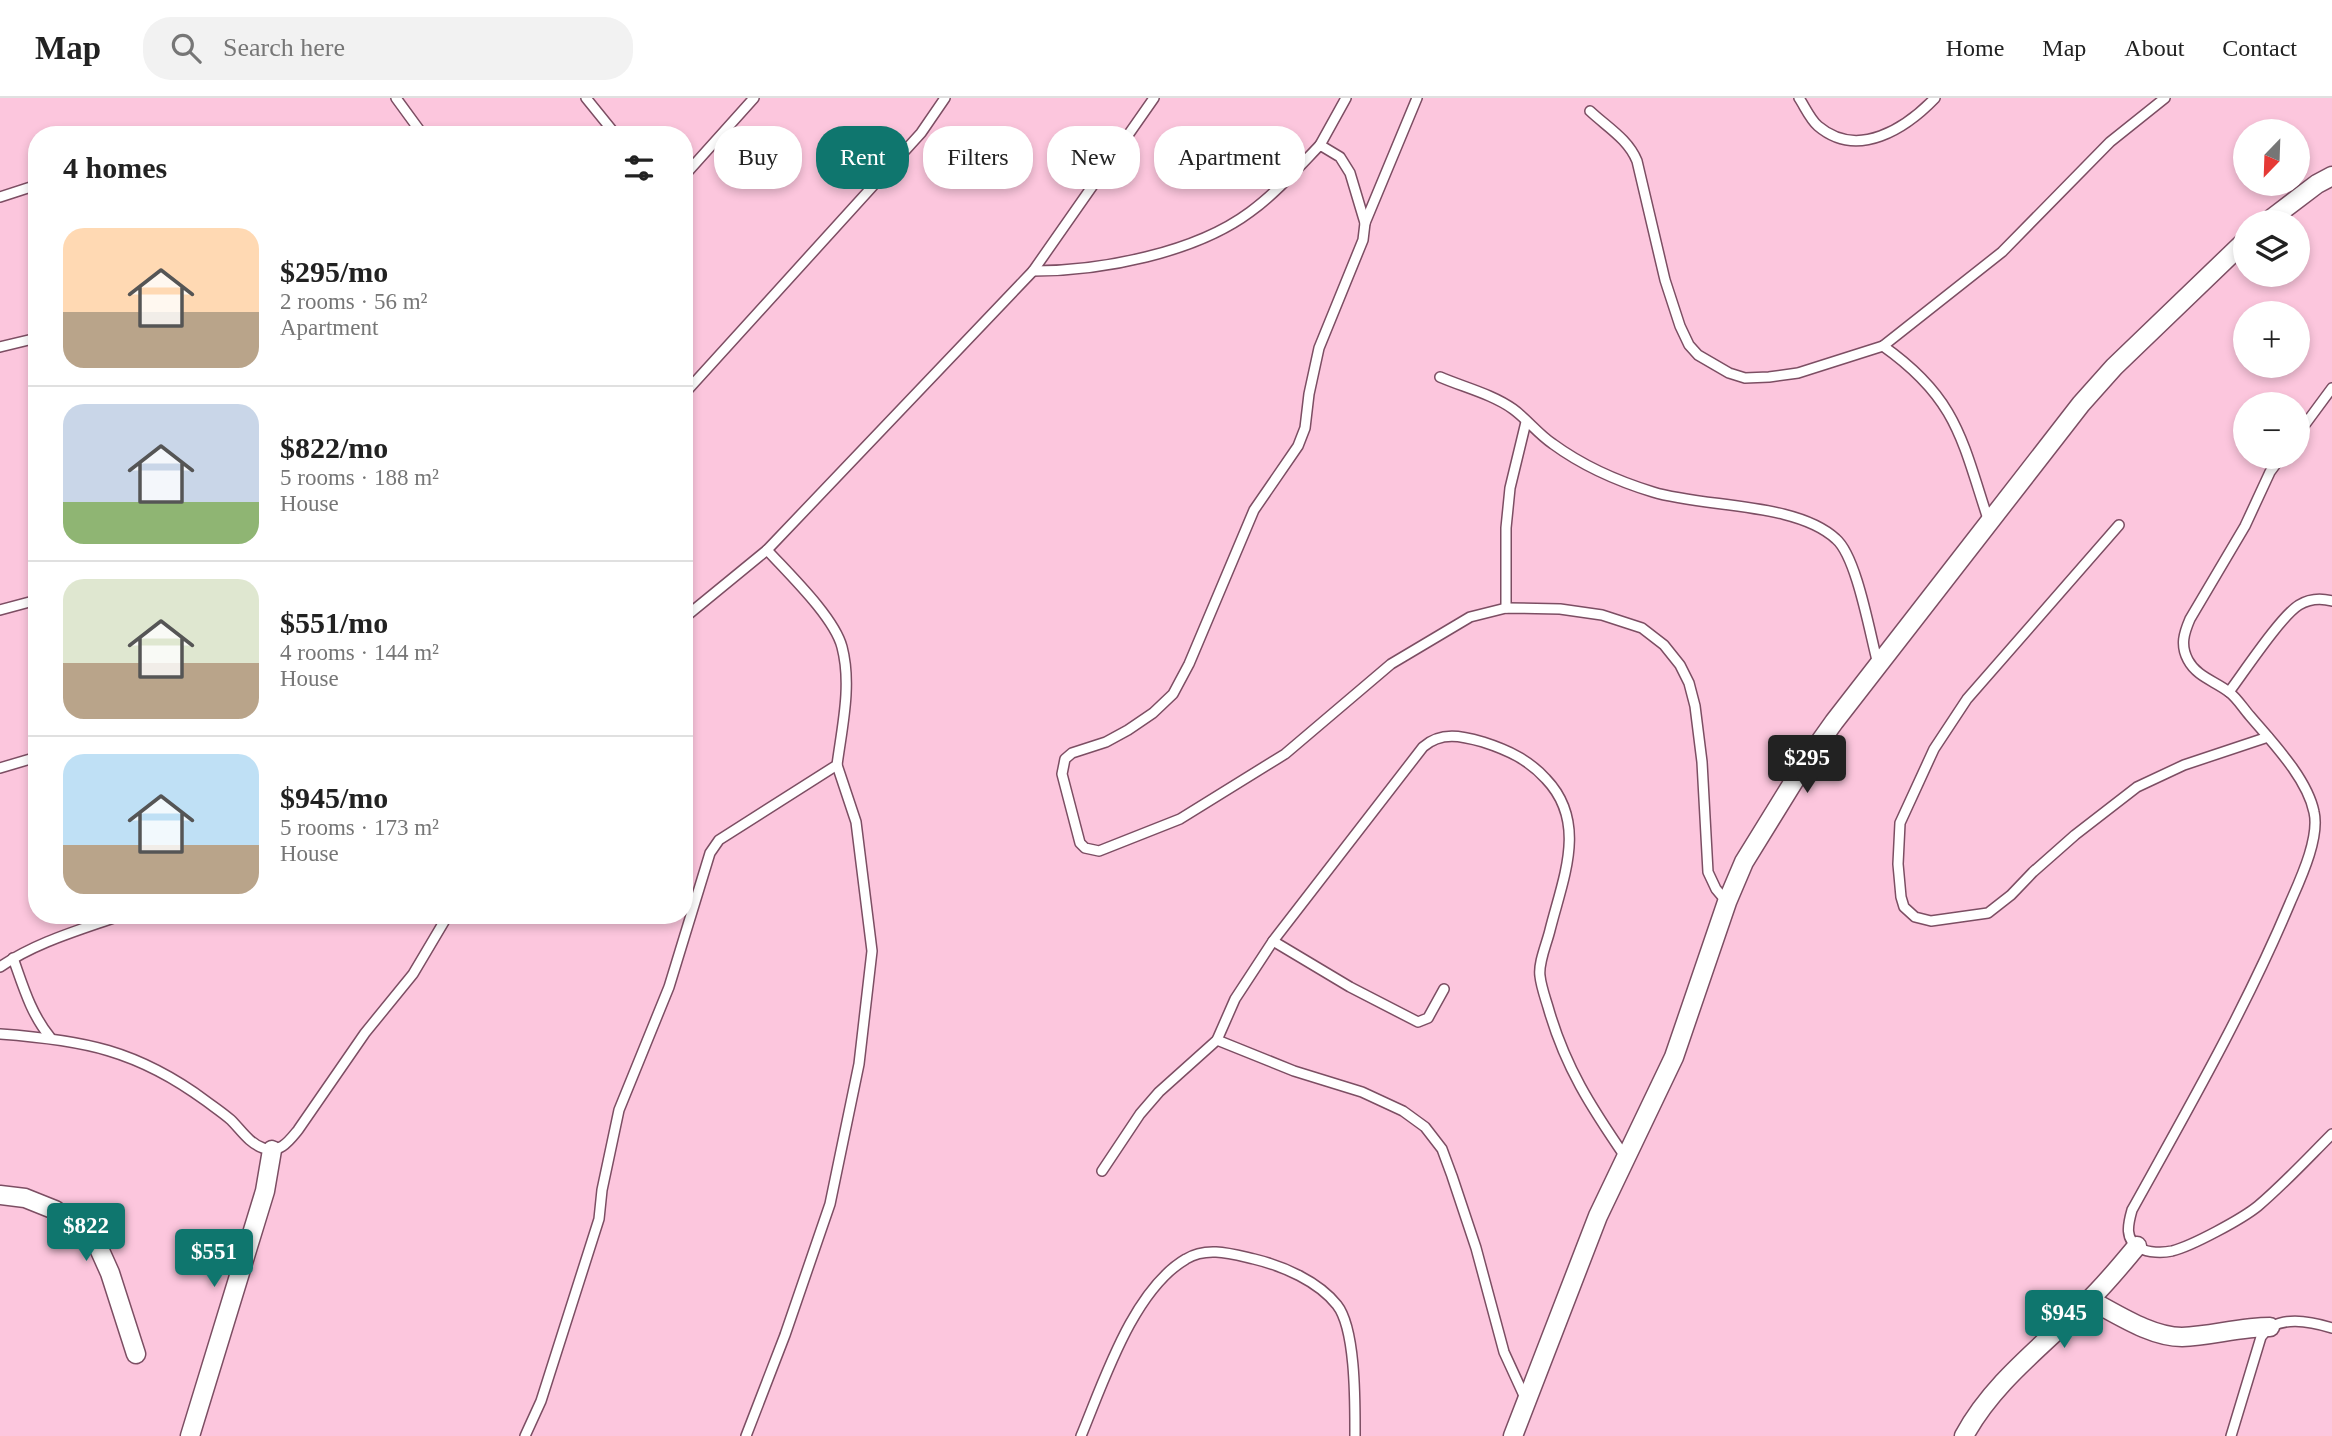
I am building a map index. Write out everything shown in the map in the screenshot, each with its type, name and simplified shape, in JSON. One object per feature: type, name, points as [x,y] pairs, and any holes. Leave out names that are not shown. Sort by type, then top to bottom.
[{"type":"street","points":[[2283,210],[2332,176]]},
{"type":"street","points":[[1513,1436],[1598,1216],[1674,1057],[1727,902],[1744,862],[1807,760],[2081,404],[2114,367],[2233,252]]},
{"type":"street","points":[[190,1436],[264,1191],[272,1150]]},
{"type":"street","points":[[0,1195],[25,1198],[55,1210],[97,1244],[107,1265],[136,1354]]},
{"type":"street","points":[[1964,1436],[1975,1415],[2010,1373],[2090,1300],[2137,1246]]},
{"type":"street","points":[[2090,1300],[2135,1323],[2170,1336],[2270,1327]]},
{"type":"lane","points":[[396,98],[416,126]]},
{"type":"lane","points":[[586,98],[609,126]]},
{"type":"lane","points":[[693,166],[754,98]]},
{"type":"lane","points":[[693,384],[921,132],[945,98]]},
{"type":"lane","points":[[693,611],[767,550],[1033,271],[1154,98]]},
{"type":"lane","points":[[1033,271],[1059,271],[1127,260],[1179,247],[1222,230],[1250,212],[1320,145],[1346,98]]},
{"type":"lane","points":[[1417,98],[1319,348],[1305,428],[1298,446],[1254,510],[1189,664],[1173,694],[1153,713],[1106,742],[1072,753],[1065,760],[1062,774],[1080,843],[1085,848],[1099,851],[1180,819],[1285,754],[1391,664],[1470,617],[1506,608],[1560,609],[1602,615],[1642,628],[1664,645],[1680,665],[1692,695],[1702,762],[1708,872],[1716,889],[1727,902]]},
{"type":"lane","points":[[1799,98],[1817,125],[1848,140],[1873,139],[1899,129],[1935,98]]},
{"type":"lane","points":[[1591,111],[1633,151],[1665,280],[1689,345],[1698,355],[1729,373],[1745,378],[1798,373],[1883,346],[2002,252],[2109,142],[2165,98]]},
{"type":"lane","points":[[1320,145],[1340,157],[1350,173],[1366,223]]},
{"type":"lane","points":[[0,197],[28,188]]},
{"type":"lane","points":[[0,347],[28,340]]},
{"type":"lane","points":[[1883,346],[1927,381],[1945,404],[1971,462],[1990,523]]},
{"type":"lane","points":[[1440,377],[1512,409],[1551,443],[1584,464],[1618,480],[1654,492],[1696,501],[1764,510],[1810,523],[1838,540],[1849,557],[1878,665]]},
{"type":"lane","points":[[2310,418],[2332,388]]},
{"type":"lane","points":[[1506,608],[1506,528],[1510,488],[1526,422]]},
{"type":"lane","points":[[2272,469],[2245,526],[2208,586],[2183,637],[2188,659],[2197,671],[2229,692],[2288,761],[2308,796],[2315,814],[2308,858],[2282,923],[2227,1038],[2132,1210],[2128,1234],[2141,1249],[2154,1251],[2172,1251],[2201,1238],[2257,1207],[2332,1134]]},
{"type":"lane","points":[[2119,526],[1975,690],[1934,749],[1900,823],[1898,864],[1904,907],[1915,917],[1931,921],[1988,913],[2075,835],[2137,787],[2183,765],[2267,737]]},
{"type":"lane","points":[[747,1436],[830,1204],[859,1064],[872,951],[856,821],[837,765],[846,678],[842,645],[829,623],[767,550]]},
{"type":"lane","points":[[2229,692],[2290,612],[2308,601],[2332,601]]},
{"type":"lane","points":[[0,610],[28,602]]},
{"type":"lane","points":[[1102,1171],[1140,1114],[1159,1092],[1217,1040],[1235,999],[1273,941],[1423,747],[1430,740],[1446,736],[1471,738],[1512,752],[1533,764],[1558,791],[1567,811],[1570,840],[1566,866],[1539,974],[1555,1033],[1566,1061],[1585,1097],[1626,1159]]},
{"type":"lane","points":[[0,768],[28,760]]},
{"type":"lane","points":[[693,907],[710,853],[719,840],[837,765]]},
{"type":"lane","points":[[0,967],[58,937],[96,924]]},
{"type":"lane","points":[[0,1034],[50,1037],[89,1044],[121,1054],[176,1080],[231,1120],[247,1138],[262,1148],[272,1150],[286,1144],[298,1130],[365,1033],[413,974],[443,924]]},
{"type":"lane","points":[[525,1436],[541,1401],[589,1253],[620,1110],[668,987],[688,924]]},
{"type":"lane","points":[[1273,941],[1350,987],[1418,1022],[1428,1018],[1444,989]]},
{"type":"lane","points":[[13,958],[31,1009],[50,1037]]},
{"type":"lane","points":[[1217,1040],[1294,1071],[1362,1092],[1403,1111],[1425,1128],[1442,1149],[1476,1248],[1504,1352],[1527,1401]]},
{"type":"lane","points":[[1082,1436],[1115,1355],[1147,1296],[1173,1269],[1201,1252],[1216,1252],[1268,1262],[1319,1287],[1338,1306],[1345,1320],[1353,1370],[1355,1436]]},
{"type":"lane","points":[[2231,1436],[2262,1338],[2270,1327],[2286,1322],[2305,1321],[2332,1328]]}]
